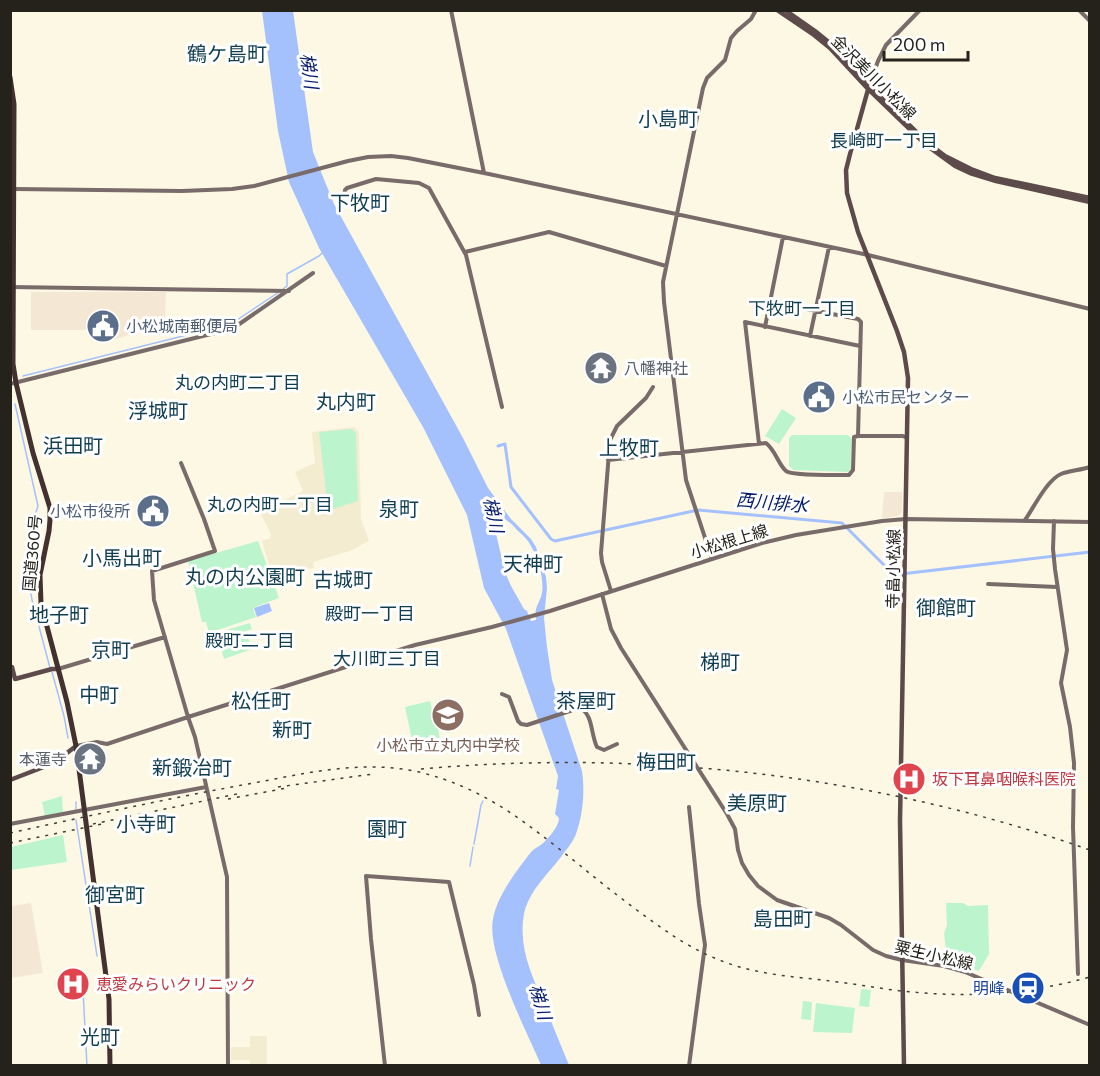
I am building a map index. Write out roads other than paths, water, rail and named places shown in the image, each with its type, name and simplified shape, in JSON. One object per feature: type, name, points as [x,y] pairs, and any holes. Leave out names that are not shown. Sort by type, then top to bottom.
[{"type":"highway","name":"国道360号","points":[[10,77],[14,99],[13,384],[50,507],[49,531],[40,575],[41,600],[55,669],[69,711],[76,746],[109,999],[110,1065]]},
{"type":"main road","name":"金沢美川小松線","points":[[777,10],[814,34],[869,88]]},
{"type":"main road","points":[[785,10],[831,44],[869,88],[928,143],[956,162],[995,177],[1089,200]]},
{"type":"main road","name":"寺畠小松線","points":[[869,88],[850,154],[846,181],[850,208],[904,352],[908,378],[900,804],[904,1064]]},
{"type":"main road","points":[[10,668],[12,667],[15,679],[55,669]]},
{"type":"main road","points":[[10,780],[54,763],[76,746]]},
{"type":"street","points":[[452,10],[484,173]]},
{"type":"street","points":[[711,559],[686,480],[681,452],[663,282],[703,88],[707,78],[725,60],[731,38],[751,19],[756,10]]},
{"type":"street","points":[[869,88],[886,45],[920,10]]},
{"type":"street","points":[[1079,10],[1089,21]]},
{"type":"street","points":[[14,189],[182,191],[232,189],[279,180],[368,157],[391,156],[484,173],[868,255],[1089,309]]},
{"type":"street","points":[[343,202],[347,188],[376,179],[425,185],[432,192],[465,252],[502,407]]},
{"type":"street","points":[[465,252],[549,232],[666,266]]},
{"type":"street","points":[[765,327],[783,237]]},
{"type":"street","points":[[810,336],[829,247]]},
{"type":"street","points":[[13,384],[228,330],[313,273]]},
{"type":"street","points":[[12,287],[287,291]]},
{"type":"street","points":[[770,302],[858,319],[861,322],[858,436]]},
{"type":"street","points":[[759,444],[745,322],[860,346]]},
{"type":"street","points":[[611,591],[602,562],[602,534],[610,441],[617,426],[646,398],[653,387]]},
{"type":"street","points":[[608,460],[766,443],[771,447],[786,472],[849,475],[853,470],[854,437],[903,436],[908,438]]},
{"type":"street","points":[[181,463],[215,551],[153,572],[154,600],[195,737],[225,868],[228,889],[228,1065]]},
{"type":"street","points":[[1025,521],[1053,478],[1089,467]]},
{"type":"street","name":"小松根上線","points":[[76,746],[97,742],[107,744],[415,645],[550,611],[773,540],[906,519],[1089,522]]},
{"type":"street","points":[[1054,521],[1053,549],[1067,651],[1061,683],[1070,727],[1074,763],[1073,827],[1078,974]]},
{"type":"street","points":[[988,584],[1057,587]]},
{"type":"street","name":"粟生小松線","points":[[602,594],[611,629],[734,825],[742,863],[758,886],[777,900],[841,924],[873,950],[886,957],[944,966],[965,972],[1089,1025]]},
{"type":"street","points":[[55,669],[165,637]]},
{"type":"street","points":[[502,694],[509,697],[521,724],[529,725],[582,709],[589,716],[597,747],[604,750],[617,744]]},
{"type":"street","points":[[10,824],[206,787]]},
{"type":"street","points":[[689,807],[705,945],[689,1065]]},
{"type":"street","points":[[385,1065],[366,876],[449,882],[472,975],[479,1015]]},
{"type":"water","name":"梯川","points":[[262,11],[293,11],[313,152],[334,204],[463,438],[488,488],[511,519],[531,539],[546,577],[544,618],[552,680],[582,771],[583,803],[573,840],[539,884],[526,906],[523,938],[527,962],[569,1065],[541,1065],[501,971],[492,934],[495,910],[508,884],[531,852],[548,839],[557,825],[559,818],[555,814],[559,790],[556,789],[558,776],[506,629],[484,588],[467,515],[423,427],[319,248],[289,182],[278,131]],"holes":[[[501,518],[526,538],[537,558],[542,576],[542,593],[536,608],[536,620],[531,621],[505,572],[494,525],[495,521]]]},
{"type":"water","points":[[269,603],[272,611],[257,617],[254,608]]},
{"type":"waterway","points":[[283,289],[287,286],[287,274],[322,253]]},
{"type":"waterway","points":[[23,376],[231,324],[279,292]]},
{"type":"waterway","points":[[15,404],[38,506],[27,541],[27,568],[32,600],[50,668]]},
{"type":"waterway","name":"西川排水","points":[[498,446],[505,444],[511,487],[551,539],[555,541],[698,510],[842,523],[889,570],[901,574],[1090,552]]},
{"type":"waterway","points":[[52,672],[68,738]]},
{"type":"waterway","points":[[474,844],[483,801]]},
{"type":"waterway","points":[[76,802],[76,809]]},
{"type":"waterway","points":[[76,820],[97,956]]},
{"type":"waterway","points":[[470,866],[473,847]]},
{"type":"waterway","points":[[82,971],[87,1066]]},
{"type":"railway","points":[[421,769],[505,764],[590,763],[675,766],[760,774],[844,786],[927,803],[1009,824],[1090,850]]},
{"type":"railway","points":[[10,833],[298,775],[358,767],[399,769],[443,779],[464,787],[503,808],[522,820],[669,933],[709,956],[730,964],[774,974],[934,994],[1002,993],[1046,987],[1090,977]]},
{"type":"railway","points":[[278,787],[373,774]]},
{"type":"railway","points":[[228,799],[287,788]]},
{"type":"railway","points":[[93,824],[237,794]]},
{"type":"railway","points":[[10,843],[102,824]]},
{"type":"place","name":"小松城南郵便局","points":[[103,326]]},
{"type":"place","name":"八幡神社","points":[[601,368]]},
{"type":"place","name":"小松市民センター","points":[[819,397]]},
{"type":"place","name":"小松市役所","points":[[153,511]]},
{"type":"place","name":"小松市立丸内中学校","points":[[448,715]]},
{"type":"place","name":"本蓮寺","points":[[90,759]]},
{"type":"place","name":"坂下耳鼻咽喉科医院","points":[[909,779]]},
{"type":"place","name":"恵愛みらいクリニック","points":[[73,984]]},
{"type":"place","name":"明峰","points":[[1028,988]]},
{"type":"district","name":"鶴ケ島町","points":[[227,54]]},
{"type":"district","name":"小島町","points":[[668,119]]},
{"type":"district","name":"長崎町一丁目","points":[[884,141]]},
{"type":"district","name":"下牧町","points":[[360,203]]},
{"type":"district","name":"下牧町一丁目","points":[[802,309]]},
{"type":"district","name":"丸の内町二丁目","points":[[238,383]]},
{"type":"district","name":"丸内町","points":[[346,402]]},
{"type":"district","name":"浮城町","points":[[158,411]]},
{"type":"district","name":"浜田町","points":[[73,446]]},
{"type":"district","name":"上牧町","points":[[629,448]]},
{"type":"district","name":"丸の内町一丁目","points":[[270,505]]},
{"type":"district","name":"泉町","points":[[399,509]]},
{"type":"district","name":"小馬出町","points":[[122,558]]},
{"type":"district","name":"天神町","points":[[533,564]]},
{"type":"district","name":"丸の内公園町","points":[[245,577]]},
{"type":"district","name":"古城町","points":[[343,580]]},
{"type":"district","name":"御館町","points":[[946,608]]},
{"type":"district","name":"殿町一丁目","points":[[370,614]]},
{"type":"district","name":"地子町","points":[[59,615]]},
{"type":"district","name":"殿町二丁目","points":[[250,641]]},
{"type":"district","name":"京町","points":[[111,650]]},
{"type":"district","name":"大川町三丁目","points":[[387,659]]},
{"type":"district","name":"梯町","points":[[720,662]]},
{"type":"district","name":"中町","points":[[99,695]]},
{"type":"district","name":"松任町","points":[[261,701]]},
{"type":"district","name":"茶屋町","points":[[586,701]]},
{"type":"district","name":"新町","points":[[292,730]]},
{"type":"district","name":"梅田町","points":[[666,762]]},
{"type":"district","name":"新鍛冶町","points":[[192,768]]},
{"type":"district","name":"美原町","points":[[757,803]]},
{"type":"district","name":"小寺町","points":[[146,824]]},
{"type":"district","name":"園町","points":[[387,829]]},
{"type":"district","name":"御宮町","points":[[115,895]]},
{"type":"district","name":"島田町","points":[[783,919]]},
{"type":"district","name":"光町","points":[[100,1037]]}]
